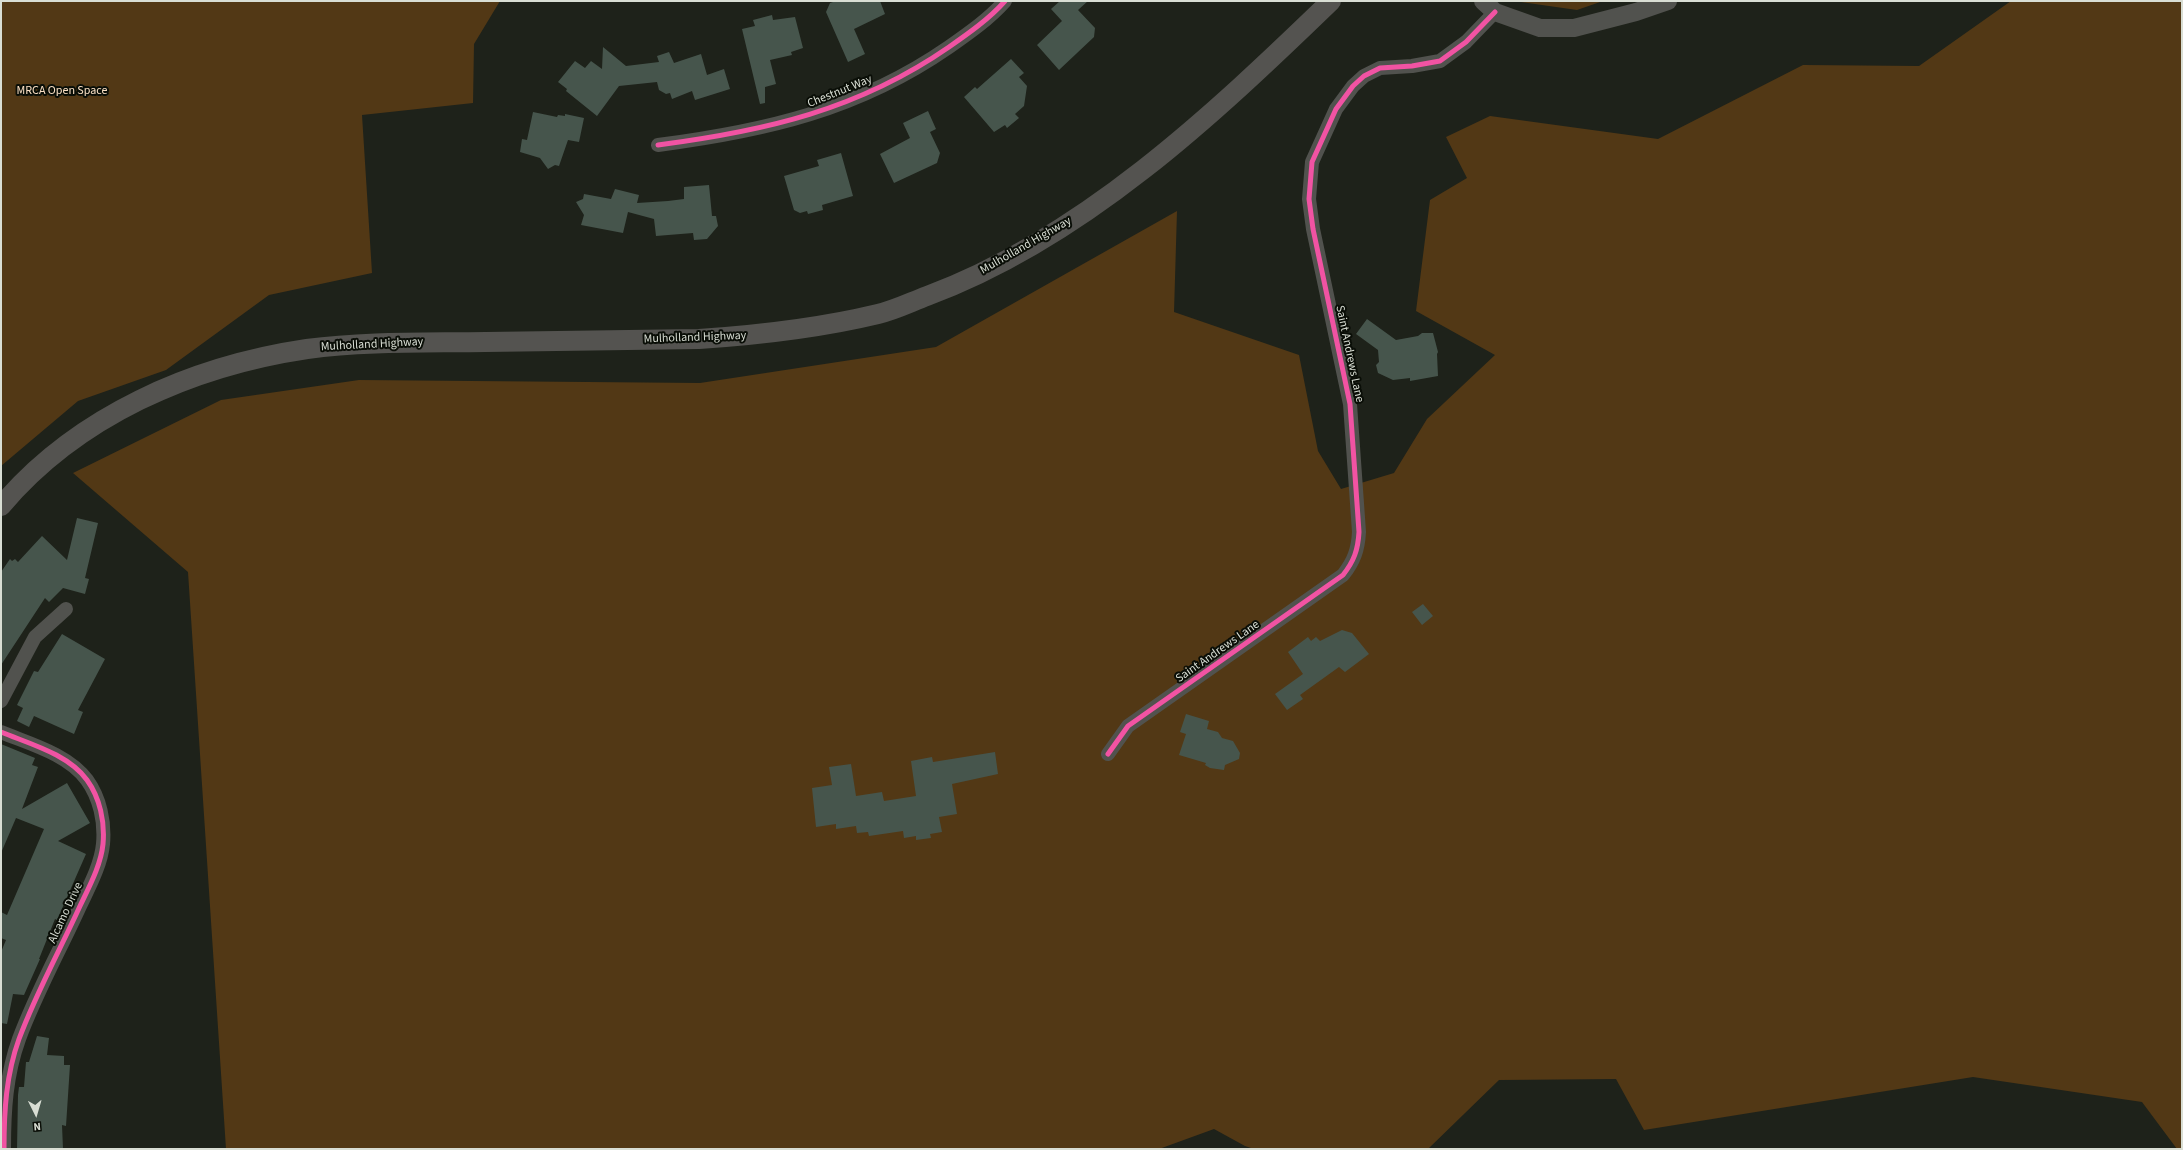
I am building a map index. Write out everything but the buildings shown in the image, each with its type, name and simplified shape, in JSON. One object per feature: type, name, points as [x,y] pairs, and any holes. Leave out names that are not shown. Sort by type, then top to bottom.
[{"type":"main road","name":"Mulholland Highway","points":[[1,506],[43,464],[111,415],[146,396],[189,378],[275,354],[354,344],[699,339],[752,336],[880,313],[953,286],[1007,260],[1062,227],[1107,196],[1208,116],[1330,1]]},
{"type":"street","name":"Chestnut Way","points":[[658,145],[751,130],[802,118],[856,99],[901,78],[941,53],[971,32],[1005,1]]},
{"type":"street","points":[[1489,7],[1540,28],[1574,28],[1636,12],[1668,1]]},
{"type":"street","name":"Saint Andrews Lane","points":[[1108,754],[1128,726],[1343,575],[1353,561],[1358,547],[1360,532],[1350,404],[1313,229],[1309,199],[1312,162],[1336,109],[1353,86],[1364,76],[1380,68],[1412,66],[1440,61],[1466,42],[1489,7]]},
{"type":"street","points":[[1,701],[35,637],[66,609]]},
{"type":"street","name":"Alcamo Drive","points":[[1,732],[63,758],[76,769],[87,780],[96,796],[103,820],[103,845],[94,875],[19,1039],[5,1096],[4,1149]]},
{"type":"green space","name":"MRCA Open Space","points":[[1,1],[500,1],[474,44],[473,103],[362,115],[372,273],[269,295],[166,370],[78,401],[1,466]]},
{"type":"green space","points":[[1514,1],[1603,1],[1577,10]]},
{"type":"green space","points":[[2011,1],[2182,1],[2182,1149],[2177,1149],[2142,1102],[1973,1077],[1644,1130],[1616,1079],[1499,1080],[1428,1149],[1254,1149],[1245,1146],[1214,1129],[1159,1149],[226,1149],[188,572],[73,473],[221,400],[359,380],[700,383],[936,347],[1177,211],[1174,312],[1299,355],[1318,451],[1341,489],[1394,473],[1427,419],[1495,355],[1416,311],[1430,200],[1467,178],[1446,137],[1490,116],[1658,139],[1803,65],[1919,66]]},
{"type":"cycle path","points":[[658,145],[736,133],[810,114],[845,102],[880,87],[915,69],[949,47],[986,20],[1005,1]]},
{"type":"cycle path","points":[[1108,754],[1128,726],[1343,575],[1353,560],[1358,544],[1359,532],[1350,404],[1313,229],[1309,199],[1312,162],[1336,109],[1353,86],[1364,76],[1380,68],[1412,66],[1440,61],[1466,42],[1495,12]]},
{"type":"cycle path","points":[[1,732],[48,751],[70,763],[79,771],[92,787],[101,810],[103,827],[102,852],[94,876],[48,972],[19,1039],[11,1066],[7,1093],[4,1149]]}]
